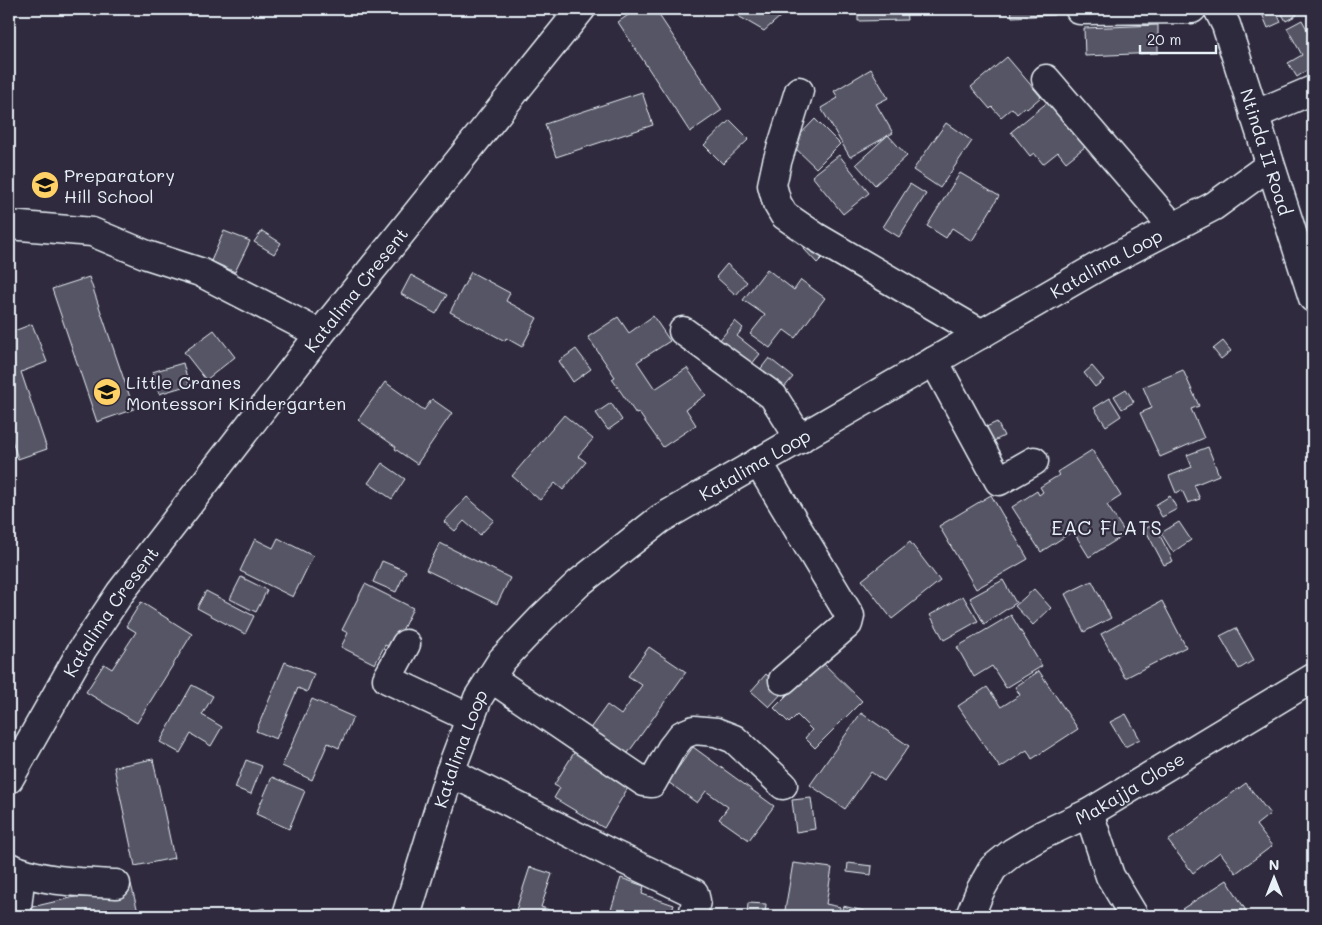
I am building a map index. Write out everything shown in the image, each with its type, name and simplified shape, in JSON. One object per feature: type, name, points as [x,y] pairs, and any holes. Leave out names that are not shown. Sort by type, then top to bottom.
[{"type":"street","name":"Katalima Cresent","points":[[9,779],[82,650],[120,593],[320,334],[582,9]]},
{"type":"street","points":[[1080,9],[1192,9]]},
{"type":"street","name":"Ntinda II Road","points":[[1218,9],[1226,25],[1313,298]]},
{"type":"street","points":[[1046,79],[1173,227]]},
{"type":"street","points":[[1254,115],[1313,90]]},
{"type":"street","points":[[799,91],[777,162],[772,185],[777,203],[784,215],[816,237],[982,334]]},
{"type":"street","name":"Katalima Loop","points":[[406,916],[450,772],[478,698],[502,660],[580,582],[660,519],[1099,266],[1214,206],[1270,165]]},
{"type":"street","points":[[9,225],[92,232],[147,255],[200,272],[320,334]]},
{"type":"street","points":[[683,331],[772,396],[800,439]]},
{"type":"street","points":[[934,361],[999,481],[1034,461]]},
{"type":"street","points":[[758,462],[850,616],[848,624],[784,680]]},
{"type":"street","points":[[406,644],[387,679],[470,718]]},
{"type":"street","points":[[491,678],[644,782],[652,783],[671,749],[682,735],[694,730],[716,732],[734,740],[783,785]]},
{"type":"street","name":"Makajja Close","points":[[970,916],[980,890],[993,868],[1013,852],[1042,835],[1089,813],[1313,678]]},
{"type":"street","points":[[450,772],[694,893],[696,901],[693,916]]},
{"type":"street","points":[[1089,813],[1110,876],[1134,916]]},
{"type":"street","points":[[16,916],[15,870],[37,878],[116,884]]},
{"type":"building","points":[[637,9],[655,9],[722,110],[690,132],[618,22]]},
{"type":"building","points":[[726,9],[781,9],[781,16],[764,31]]},
{"type":"building","points":[[858,9],[906,9],[907,20],[858,21]]},
{"type":"building","points":[[1011,9],[1053,9],[1054,15],[1012,17]]},
{"type":"building","points":[[1260,9],[1275,9],[1281,22],[1268,28]]},
{"type":"building","points":[[1279,9],[1293,9],[1297,15],[1286,21]]},
{"type":"building","points":[[1302,20],[1313,40],[1313,66],[1297,77],[1288,63],[1302,55],[1287,28]]},
{"type":"building","points":[[1158,25],[1158,53],[1085,56],[1084,28]]},
{"type":"building","points":[[1007,57],[1041,97],[1027,109],[1025,107],[1017,114],[1012,108],[1001,117],[992,107],[990,109],[971,87]]},
{"type":"building","points":[[871,69],[888,98],[876,104],[893,133],[850,157],[821,108],[838,98],[834,91]]},
{"type":"building","points":[[642,92],[653,125],[556,157],[545,124]]},
{"type":"building","points":[[1049,101],[1086,146],[1066,162],[1058,152],[1043,164],[1034,153],[1030,156],[1011,132]]},
{"type":"building","points":[[815,119],[840,144],[816,168],[791,144]]},
{"type":"building","points":[[730,120],[749,139],[723,164],[704,145]]},
{"type":"building","points":[[946,123],[972,141],[940,188],[913,170]]},
{"type":"building","points":[[888,135],[907,156],[875,185],[856,164]]},
{"type":"building","points":[[839,155],[869,193],[843,214],[812,176]]},
{"type":"building","points":[[960,173],[999,196],[972,241],[952,228],[946,238],[927,226]]},
{"type":"building","points":[[910,184],[926,194],[899,237],[883,227]]},
{"type":"building","points":[[224,231],[250,241],[235,272],[211,261]]},
{"type":"building","points":[[262,231],[281,243],[274,254],[254,242]]},
{"type":"building","points":[[815,239],[828,252],[817,263],[804,249]]},
{"type":"building","points":[[727,264],[747,282],[736,295],[716,277]]},
{"type":"building","points":[[767,269],[794,290],[801,280],[825,298],[795,338],[784,330],[770,348],[750,334],[765,315],[743,300]]},
{"type":"building","points":[[471,272],[510,293],[506,301],[537,318],[522,347],[506,338],[505,341],[450,312]]},
{"type":"building","points":[[411,275],[447,295],[436,314],[401,294]]},
{"type":"building","points":[[89,277],[134,409],[97,422],[52,289]]},
{"type":"building","points":[[653,316],[670,341],[637,362],[655,389],[687,368],[706,395],[686,409],[696,425],[663,447],[639,413],[636,414],[612,379],[615,377],[588,337],[618,317],[629,333]]},
{"type":"building","points":[[735,321],[743,328],[737,336],[760,354],[751,365],[719,341]]},
{"type":"building","points":[[32,324],[47,362],[21,372],[47,449],[18,459],[9,431],[9,333]]},
{"type":"building","points":[[214,330],[235,357],[206,380],[184,352]]},
{"type":"building","points":[[1223,341],[1231,351],[1221,359],[1213,349]]},
{"type":"building","points":[[576,349],[591,369],[573,382],[559,361]]},
{"type":"building","points":[[769,358],[793,377],[783,389],[759,371]]},
{"type":"building","points":[[183,363],[189,385],[159,394],[152,372]]},
{"type":"building","points":[[1092,366],[1104,380],[1095,387],[1084,373]]},
{"type":"building","points":[[1183,370],[1199,406],[1191,409],[1204,438],[1160,457],[1140,413],[1152,408],[1143,387]]},
{"type":"building","points":[[385,382],[424,410],[432,399],[452,413],[417,464],[358,420]]},
{"type":"building","points":[[1126,389],[1134,402],[1122,409],[1114,396]]},
{"type":"building","points":[[1110,398],[1121,416],[1106,426],[1094,408]]},
{"type":"building","points":[[611,403],[622,420],[608,430],[596,413]]},
{"type":"building","points":[[564,415],[593,439],[578,456],[586,462],[563,490],[555,483],[540,500],[512,476]]},
{"type":"building","points":[[997,422],[1004,436],[992,442],[984,428]]},
{"type":"building","points":[[1208,447],[1219,475],[1194,485],[1200,499],[1188,503],[1182,490],[1176,493],[1169,476],[1192,467],[1187,455]]},
{"type":"building","points":[[1092,450],[1121,496],[1107,505],[1126,534],[1089,557],[1073,531],[1041,552],[1012,507],[1037,491],[1039,495],[1043,492],[1040,487],[1059,475],[1057,472]]},
{"type":"building","points":[[382,463],[405,479],[392,499],[368,483]]},
{"type":"building","points":[[991,495],[1028,559],[976,589],[939,526]]},
{"type":"building","points":[[1170,496],[1177,509],[1162,517],[1155,505]]},
{"type":"building","points":[[467,497],[494,520],[480,535],[464,521],[455,531],[444,522]]},
{"type":"building","points":[[1179,522],[1191,540],[1173,552],[1161,533]]},
{"type":"building","points":[[1154,524],[1173,561],[1164,565],[1145,529]]},
{"type":"building","points":[[278,538],[313,556],[293,597],[240,571],[255,539],[273,548]]},
{"type":"building","points":[[910,542],[940,581],[892,619],[862,580]]},
{"type":"building","points":[[440,543],[510,578],[497,604],[426,570]]},
{"type":"building","points":[[382,561],[406,571],[396,592],[373,582]]},
{"type":"building","points":[[241,577],[267,590],[256,612],[230,599]]},
{"type":"building","points":[[1003,580],[1016,603],[984,624],[970,598]]},
{"type":"building","points":[[1092,581],[1111,618],[1084,632],[1065,594]]},
{"type":"building","points":[[365,584],[413,608],[393,649],[385,645],[375,664],[341,647],[348,633],[342,630]]},
{"type":"building","points":[[1034,589],[1051,608],[1033,625],[1015,606]]},
{"type":"building","points":[[206,591],[254,616],[245,634],[197,608]]},
{"type":"building","points":[[963,596],[978,621],[944,640],[930,615]]},
{"type":"building","points":[[1162,601],[1186,647],[1125,678],[1101,634]]},
{"type":"building","points":[[141,602],[192,634],[137,723],[86,692],[104,664],[112,669],[136,632],[126,626]]},
{"type":"building","points":[[1011,615],[1042,666],[1006,688],[992,666],[974,677],[957,647]]},
{"type":"building","points":[[1236,628],[1254,660],[1239,669],[1220,636]]},
{"type":"building","points":[[649,647],[686,672],[623,760],[586,734],[607,705],[621,715],[642,685],[628,676]]},
{"type":"building","points":[[821,661],[862,701],[815,748],[805,738],[812,730],[797,715],[789,723],[774,708]]},
{"type":"building","points":[[285,662],[314,674],[307,692],[298,688],[276,739],[256,731]]},
{"type":"building","points":[[1039,671],[1078,729],[1032,759],[1027,750],[1000,768],[958,706],[987,687],[1001,707],[1020,695],[1015,687]]},
{"type":"building","points":[[766,674],[784,691],[769,707],[751,691]]},
{"type":"building","points":[[192,685],[213,696],[202,715],[222,727],[211,746],[191,734],[180,753],[160,742]]},
{"type":"building","points":[[312,699],[353,717],[339,748],[328,743],[312,780],[282,766]]},
{"type":"building","points":[[861,713],[909,746],[884,781],[871,772],[845,809],[810,785]]},
{"type":"building","points":[[1126,714],[1140,739],[1125,747],[1110,722]]},
{"type":"building","points":[[693,747],[774,806],[749,840],[719,819],[728,807],[706,791],[697,803],[668,782]]},
{"type":"building","points":[[577,748],[632,781],[604,828],[554,798],[560,788],[554,785]]},
{"type":"building","points":[[153,759],[174,858],[135,866],[114,767]]},
{"type":"building","points":[[246,760],[262,766],[251,794],[235,788]]},
{"type":"building","points":[[272,777],[305,791],[289,829],[256,814]]},
{"type":"building","points":[[1246,783],[1270,814],[1256,825],[1272,846],[1236,873],[1220,852],[1193,873],[1168,841]]},
{"type":"building","points":[[811,798],[815,829],[796,832],[792,800]]},
{"type":"building","points":[[793,863],[832,868],[826,904],[840,907],[839,916],[784,916]]},
{"type":"building","points":[[848,863],[872,866],[871,875],[847,872]]},
{"type":"building","points":[[530,867],[552,874],[541,907],[568,916],[514,916]]},
{"type":"building","points":[[621,878],[644,886],[642,894],[674,905],[670,916],[609,916]]},
{"type":"building","points":[[1227,880],[1248,914],[1244,916],[1187,916],[1182,909]]},
{"type":"building","points":[[131,884],[139,916],[34,916],[32,907]]},
{"type":"building","points":[[748,903],[766,904],[765,916],[747,916]]},
{"type":"building","points":[[843,906],[864,911],[863,916],[841,916]]},
{"type":"building","points":[[265,908],[267,916],[228,916]]},
{"type":"place","name":"Preparatory Hill School","points":[[45,185]]},
{"type":"place","name":"Little Cranes Montessori Kindergarten","points":[[107,392]]},
{"type":"district","name":"EAC FLATS","points":[[1107,527]]}]
